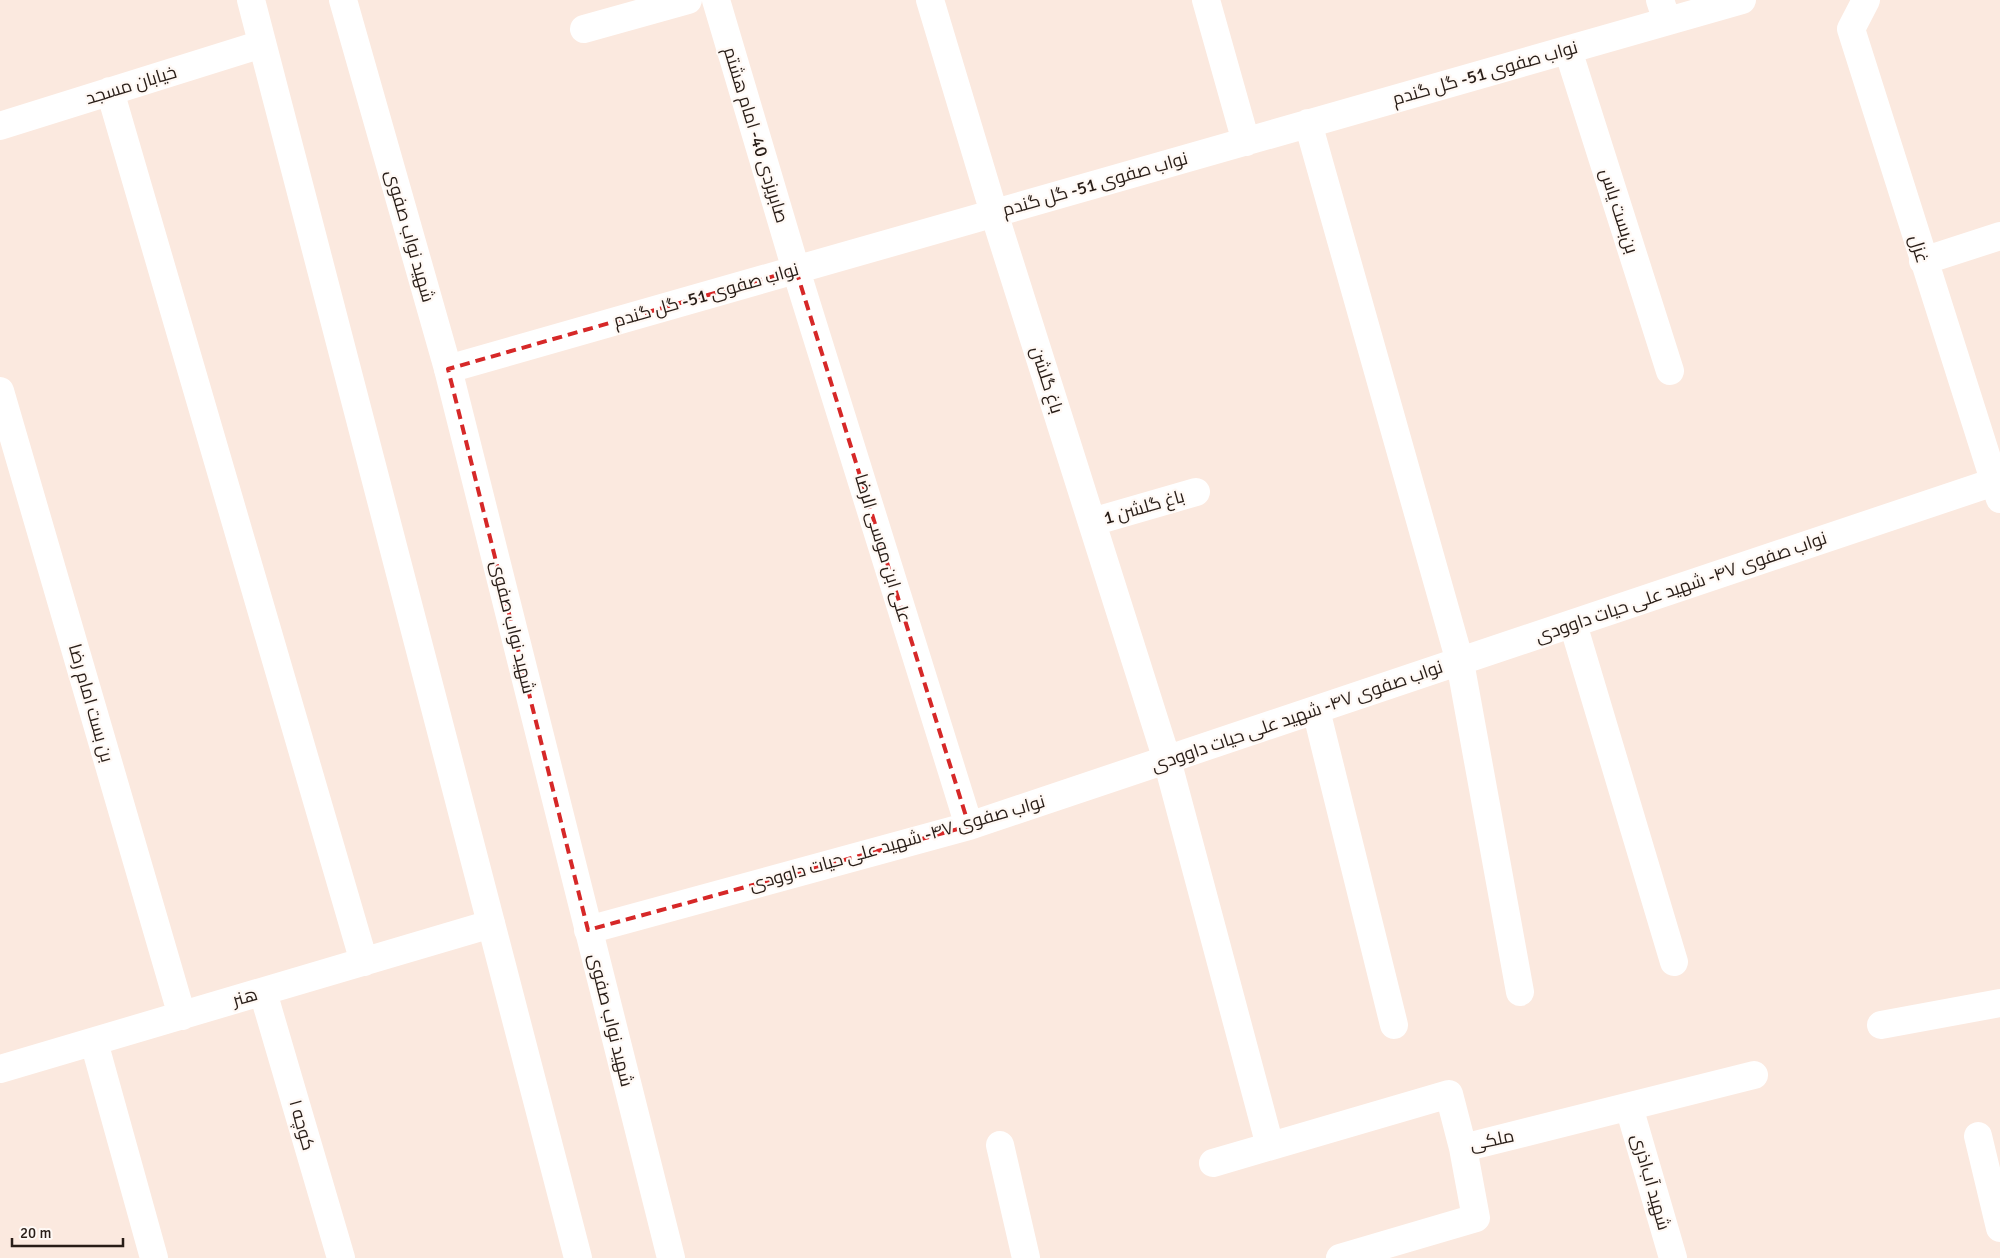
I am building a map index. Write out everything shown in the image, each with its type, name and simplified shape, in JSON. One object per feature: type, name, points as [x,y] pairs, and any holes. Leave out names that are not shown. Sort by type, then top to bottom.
[{"type":"street","points":[[251,0],[578,1258]]},
{"type":"street","name":"شهید نواب صفوی","points":[[343,0],[448,369],[671,1258]]},
{"type":"street","points":[[584,29],[688,0]]},
{"type":"street","name":"صابریزدی 40- امام هشتم","points":[[716,0],[796,270]]},
{"type":"street","name":"باغ گلشن","points":[[930,0],[994,213],[1167,760],[1270,1146]]},
{"type":"street","points":[[1206,0],[1246,142]]},
{"type":"street","name":"نواب صفوی 51- گل گندم","points":[[448,369],[1568,50],[1664,11],[1742,0]]},
{"type":"street","name":"غزل","points":[[1866,0],[1851,29],[1923,261],[1998,487]]},
{"type":"street","name":"خیابان مسجد","points":[[0,126],[262,44]]},
{"type":"street","name":"بن‌بست یاس","points":[[1568,50],[1670,372]]},
{"type":"street","points":[[110,91],[364,962]]},
{"type":"street","points":[[1308,124],[1460,662],[1520,992]]},
{"type":"street","points":[[1923,261],[2000,236]]},
{"type":"street","name":"علی ابن موسی الرضا","points":[[796,270],[969,826]]},
{"type":"street","name":"بن بست امام رضا","points":[[0,391],[182,1016]]},
{"type":"street","name":"نواب صفوی ۴۷- شهید علی حیات داوودی","points":[[588,930],[969,826],[1573,624],[1998,487]]},
{"type":"street","name":"باغ گلشن 1","points":[[1092,522],[1196,492]]},
{"type":"street","points":[[1573,624],[1674,962]]},
{"type":"street","points":[[1316,710],[1394,1025]]},
{"type":"street","name":"هنر","points":[[0,1069],[491,924]]},
{"type":"street","name":"کوچه ۱","points":[[263,992],[340,1258]]},
{"type":"street","points":[[1880,1026],[2000,1003]]},
{"type":"street","points":[[94,1042],[154,1258]]},
{"type":"street","name":"ملکی","points":[[1213,1163],[1449,1094],[1463,1148],[1754,1075]]},
{"type":"street","name":"شهید‌ آب‌اذری","points":[[1629,1107],[1672,1258]]},
{"type":"street","points":[[1978,1136],[2000,1228]]},
{"type":"street","points":[[1000,1146],[1026,1258]]},
{"type":"street","points":[[1340,1258],[1476,1218],[1463,1148]]},
{"type":"highlighted area","points":[[796,270],[969,826],[588,930],[448,369]]}]
